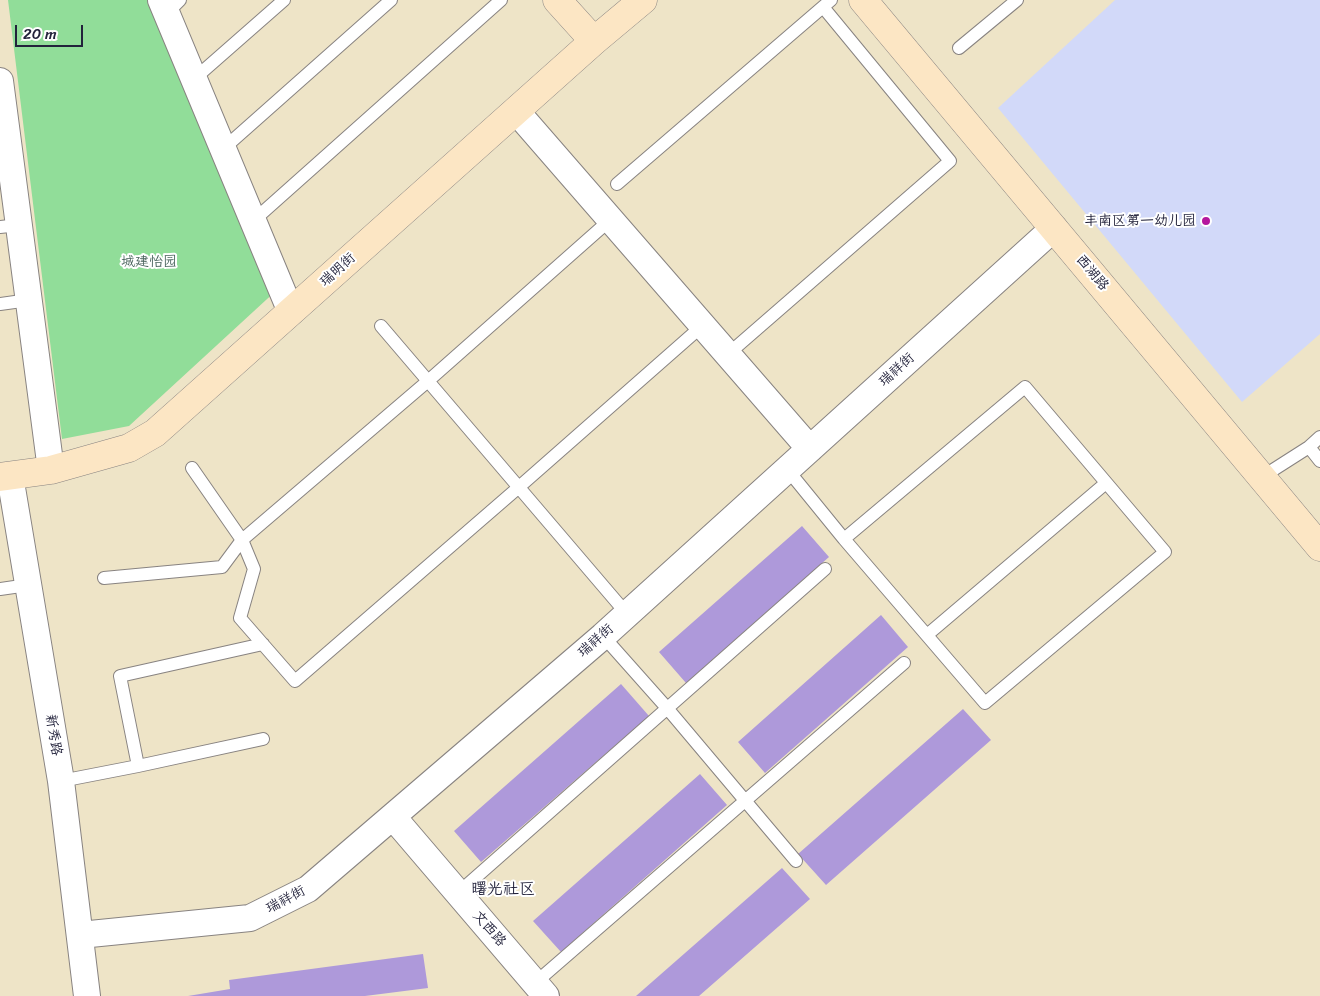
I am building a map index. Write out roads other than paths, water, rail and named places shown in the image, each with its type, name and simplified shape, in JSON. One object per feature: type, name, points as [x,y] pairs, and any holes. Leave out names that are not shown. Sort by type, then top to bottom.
[{"type":"street","points":[[557,0],[594,41]]},
{"type":"street","name":"瑞明街","points":[[5,476],[51,470],[130,448],[155,433],[594,41],[643,0]]},
{"type":"street","name":"西湖路","points":[[863,0],[1320,547]]},
{"type":"street","points":[[169,4],[194,79],[291,312]]},
{"type":"street","points":[[0,81],[9,226],[29,300],[51,470]]},
{"type":"street","points":[[516,111],[810,449]]},
{"type":"street","name":"瑞祥街","points":[[80,935],[250,918],[308,889],[603,636],[1054,228]]},
{"type":"street","name":"新秀路","points":[[5,476],[28,585],[60,780],[80,935],[82,995]]},
{"type":"street","name":"文西路","points":[[393,817],[540,989]]},
{"type":"lane","points":[[194,79],[284,0]]},
{"type":"lane","points":[[223,149],[391,0]]},
{"type":"lane","points":[[253,221],[501,0]]},
{"type":"lane","points":[[959,48],[1017,0]]},
{"type":"lane","points":[[617,184],[827,3],[950,161],[727,354]]},
{"type":"lane","points":[[104,578],[222,566],[242,540],[428,381],[610,220]]},
{"type":"lane","points":[[0,304],[29,300]]},
{"type":"lane","points":[[381,326],[627,614]]},
{"type":"lane","points":[[192,468],[242,540],[254,569],[240,618],[295,681],[702,326]]},
{"type":"lane","points":[[787,469],[844,539],[986,703],[1165,552],[1025,387],[844,539]]},
{"type":"lane","points":[[1262,477],[1309,447],[1320,437]]},
{"type":"lane","points":[[1309,447],[1320,461]]},
{"type":"lane","points":[[927,634],[1106,483]]},
{"type":"lane","points":[[458,894],[825,569]]},
{"type":"lane","points":[[0,589],[28,585]]},
{"type":"lane","points":[[603,636],[667,708],[796,861]]},
{"type":"lane","points":[[138,766],[120,676],[263,644]]},
{"type":"lane","points":[[540,989],[744,801],[904,663]]},
{"type":"lane","points":[[60,780],[138,766],[263,739]]},
{"type":"place","name":"丰南区第一幼儿园","points":[[1206,221]]},
{"type":"district","name":"曙光社区","points":[[503,890]]},
{"type":"park label","name":"城建怡园","points":[[149,262]]}]
